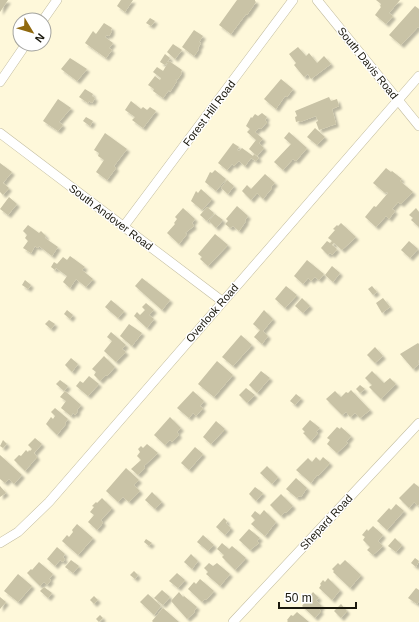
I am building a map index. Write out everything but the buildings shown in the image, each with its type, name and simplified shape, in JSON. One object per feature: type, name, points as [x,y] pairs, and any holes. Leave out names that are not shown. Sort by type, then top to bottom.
[{"type":"street","points":[[49,12],[57,0]]},
{"type":"street","name":"Forest Hill Road","points":[[124,226],[293,0]]},
{"type":"street","name":"South Davis Road","points":[[317,0],[419,126]]},
{"type":"street","points":[[0,82],[21,52]]},
{"type":"street","name":"Overlook Road","points":[[0,543],[18,532],[48,502],[419,76]]},
{"type":"street","name":"South Andover Road","points":[[0,133],[222,301]]},
{"type":"street","name":"Shepard Road","points":[[233,622],[419,423]]}]
